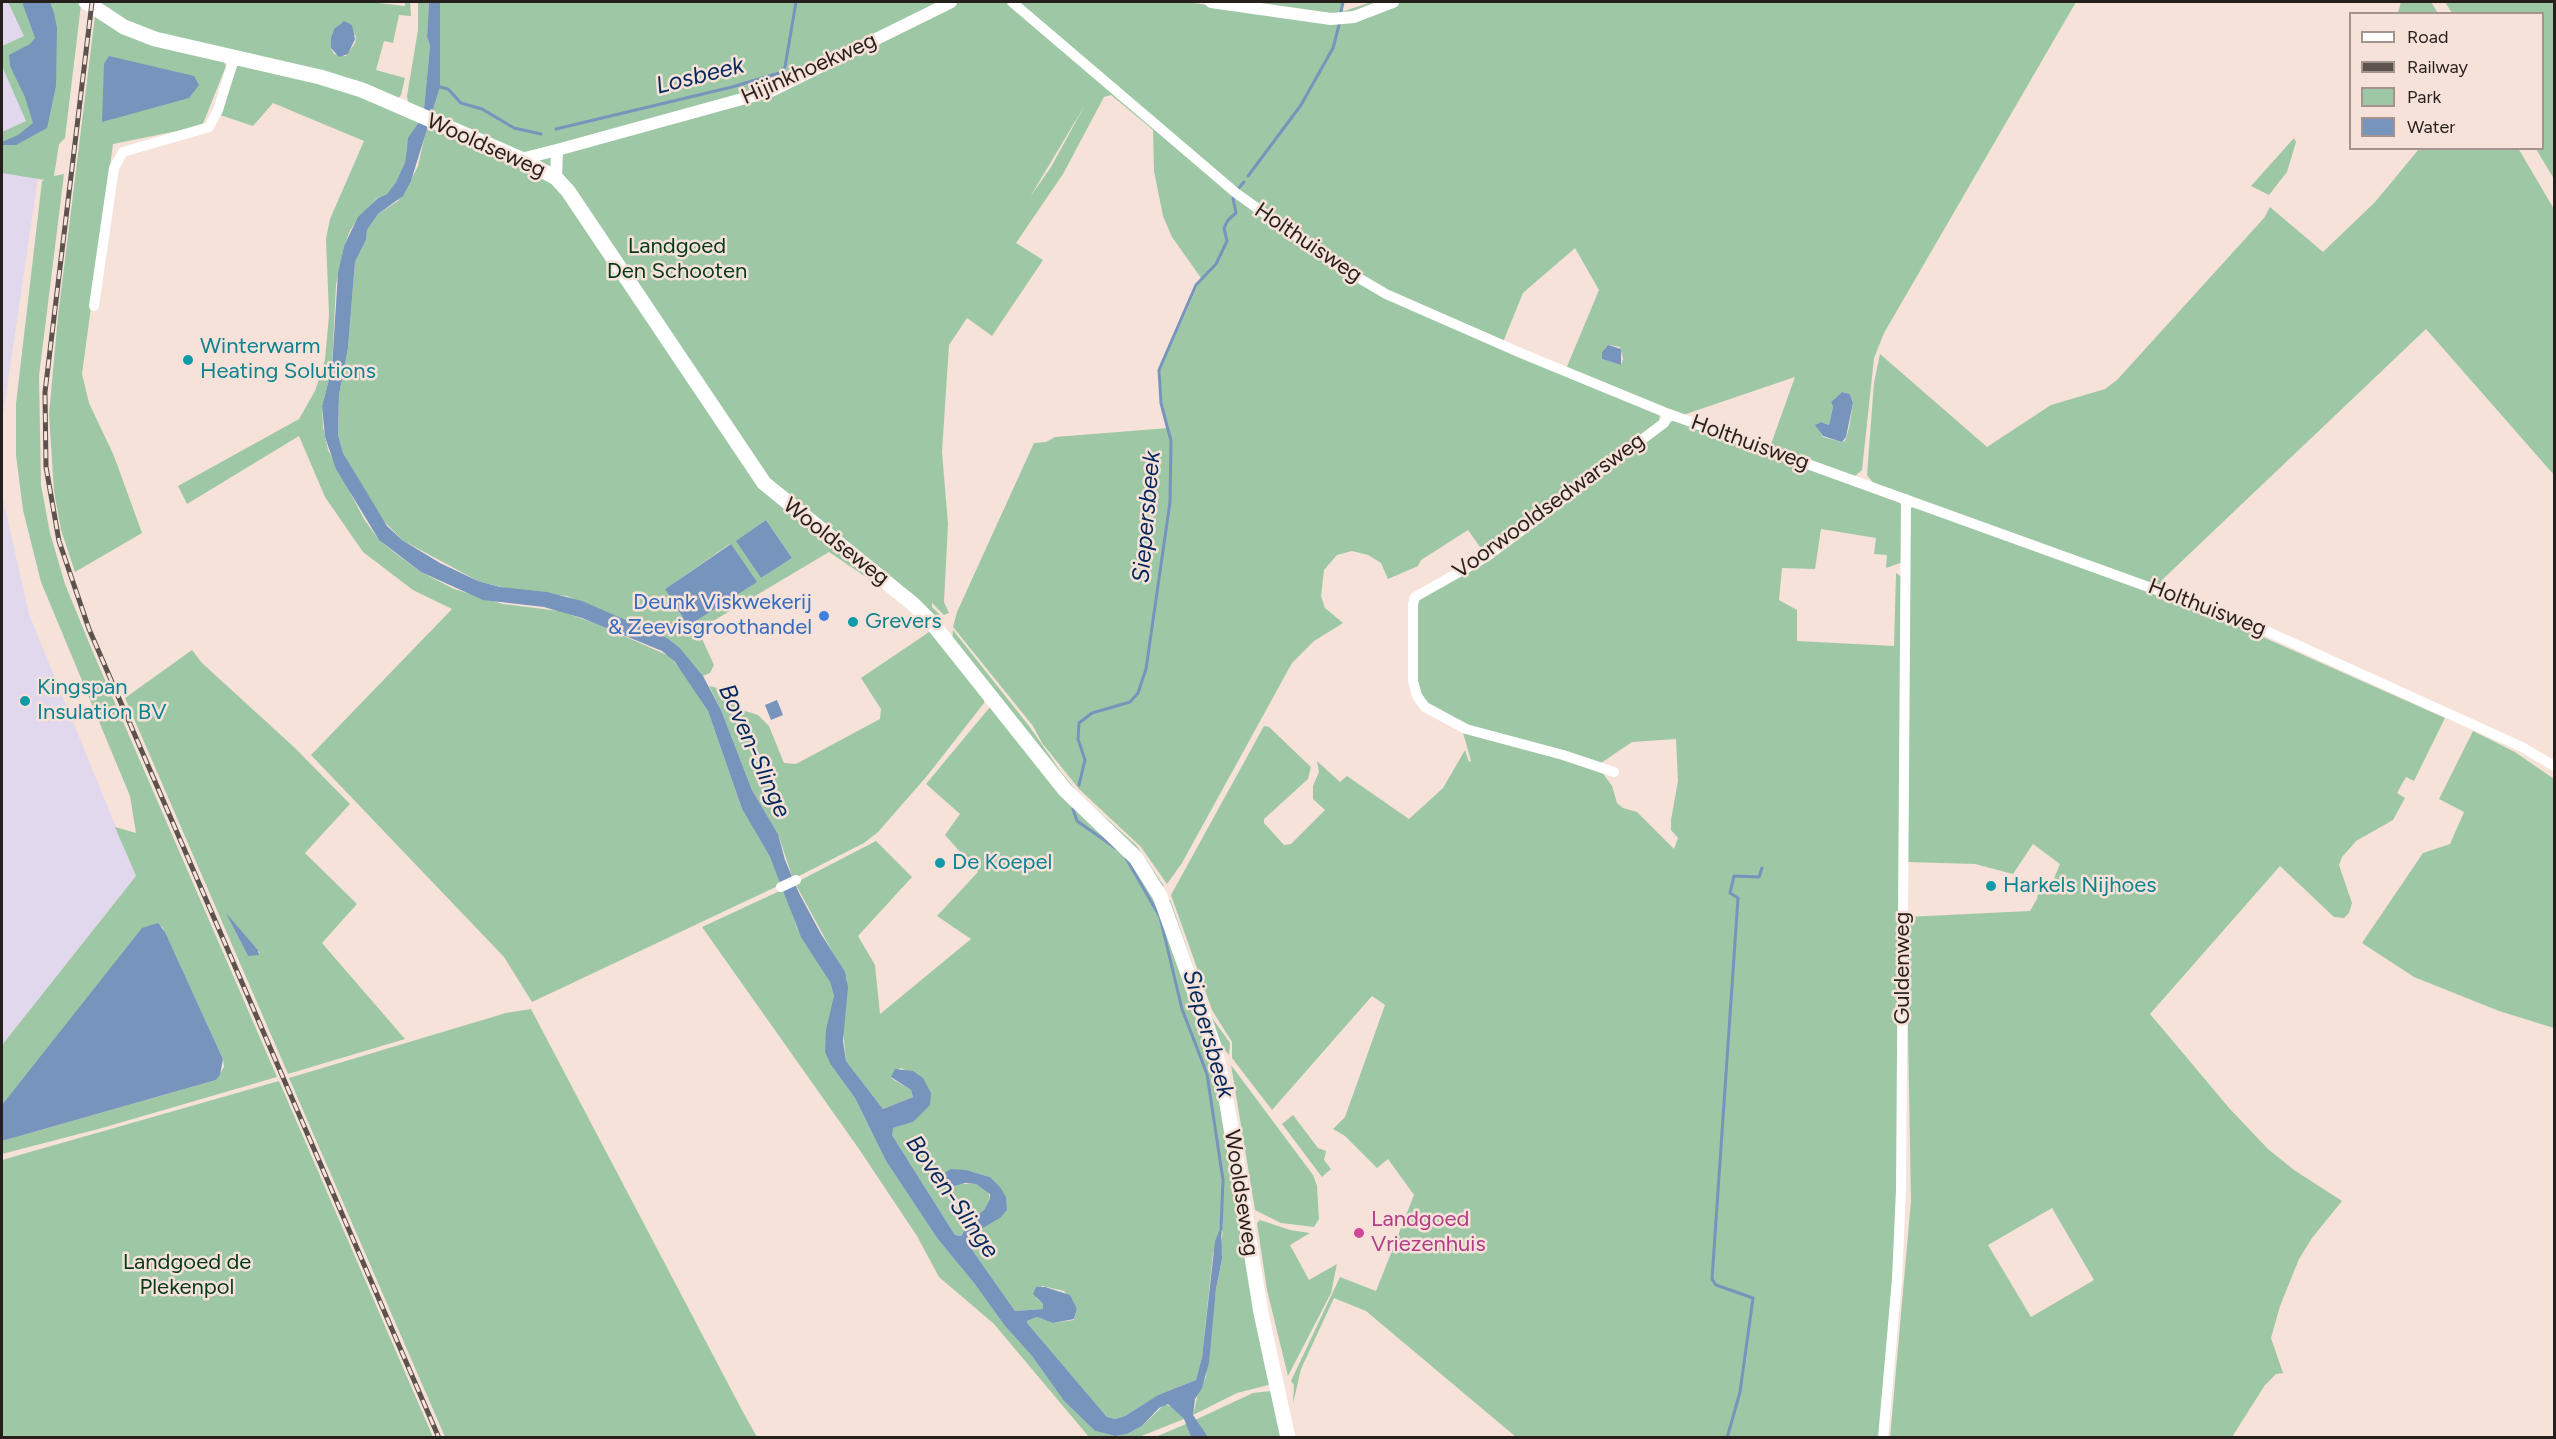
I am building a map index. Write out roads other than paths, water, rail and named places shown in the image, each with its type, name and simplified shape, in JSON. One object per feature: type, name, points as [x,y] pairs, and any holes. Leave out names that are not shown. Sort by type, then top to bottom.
[{"type":"main road","name":"Wooldseweg","points":[[86,2],[110,19],[138,33],[348,86],[521,159],[556,178],[568,191],[764,483],[890,584],[933,623],[1065,790],[1123,843],[1152,880],[1214,1046],[1220,1069],[1261,1313],[1288,1437]]},
{"type":"street","name":"Hijinkhoekweg","points":[[521,159],[771,91],[951,2]]},
{"type":"street","name":"Holthuisweg","points":[[1012,2],[1236,193],[1335,264],[1386,294],[1669,414],[2251,624],[2522,747],[2554,766]]},
{"type":"street","points":[[1211,2],[1331,19],[1354,17],[1393,2]]},
{"type":"street","points":[[94,306],[114,168],[123,152],[210,127],[218,110],[234,58]]},
{"type":"street","points":[[556,178],[557,150]]},
{"type":"street","name":"Voorwooldsedwarsweg","points":[[1614,772],[1563,755],[1466,729],[1425,707],[1417,696],[1413,681],[1413,604],[1415,597],[1486,557],[1554,507],[1664,423],[1669,414]]},
{"type":"street","name":"Guldenweg","points":[[1883,1437],[1897,1280],[1901,1190],[1906,499]]},
{"type":"street","points":[[781,887],[796,880]]},
{"type":"water","points":[[22,2],[50,2],[57,28],[56,86],[47,128],[16,145],[2,145],[2,142],[18,135],[33,123],[25,97],[10,66],[9,55],[30,44],[35,38]]},
{"type":"water","points":[[429,2],[440,2],[440,87],[411,181],[403,196],[378,214],[367,230],[366,240],[355,262],[348,348],[339,395],[338,435],[343,453],[387,526],[402,540],[440,563],[478,581],[500,587],[547,592],[582,601],[667,638],[680,648],[703,676],[721,710],[752,790],[778,834],[785,860],[799,893],[845,972],[848,987],[843,1041],[846,1061],[883,1109],[913,1097],[911,1090],[891,1077],[895,1069],[913,1071],[923,1078],[931,1093],[930,1105],[913,1122],[893,1128],[892,1135],[955,1235],[961,1236],[970,1221],[984,1210],[990,1194],[976,1184],[965,1183],[947,1188],[941,1183],[941,1175],[951,1169],[966,1170],[990,1177],[1000,1187],[1006,1197],[1007,1210],[1000,1218],[968,1237],[968,1244],[1015,1311],[1043,1309],[1043,1304],[1033,1294],[1036,1287],[1045,1287],[1070,1295],[1077,1309],[1074,1319],[1053,1323],[1037,1317],[1027,1321],[1107,1417],[1115,1419],[1125,1416],[1158,1395],[1196,1380],[1202,1357],[1215,1241],[1221,1227],[1222,1259],[1216,1289],[1209,1363],[1202,1388],[1195,1399],[1193,1415],[1208,1437],[1191,1437],[1184,1419],[1168,1404],[1159,1408],[1142,1426],[1127,1434],[1115,1436],[1095,1431],[1064,1401],[1032,1356],[1005,1326],[937,1238],[886,1161],[855,1098],[831,1065],[825,1052],[826,1030],[834,996],[830,982],[801,937],[770,857],[742,809],[708,711],[675,662],[662,651],[582,618],[544,607],[483,600],[421,572],[379,540],[336,469],[325,437],[322,406],[332,368],[338,273],[344,246],[358,217],[378,198],[387,194],[396,182],[405,162],[408,138],[419,122],[424,109],[430,46],[427,37]]},
{"type":"water","points":[[344,21],[352,25],[355,39],[348,54],[339,57],[331,48],[331,38],[334,29]]},
{"type":"water","points":[[109,56],[194,76],[199,85],[189,98],[102,122],[104,64]]},
{"type":"water","points":[[1608,345],[1621,349],[1621,365],[1602,359],[1602,352]]},
{"type":"water","points":[[1842,392],[1850,394],[1853,403],[1846,437],[1842,442],[1823,436],[1815,425],[1821,422],[1829,425],[1833,407],[1831,402]]},
{"type":"water","points":[[766,520],[792,558],[761,578],[736,541]]},
{"type":"water","points":[[731,544],[757,582],[688,626],[665,589]]},
{"type":"water","points":[[777,700],[783,715],[771,720],[765,705]]},
{"type":"water","points":[[226,913],[258,950],[259,955],[248,956]]},
{"type":"water","points":[[158,923],[165,932],[223,1059],[220,1075],[216,1080],[2,1141],[2,1105],[142,928]]},
{"type":"waterway","name":"Losbeek","points":[[556,129],[732,87],[779,73],[785,67],[796,2]]},
{"type":"waterway","name":"Siepersbeek","points":[[1341,12],[1343,2]]},
{"type":"waterway","name":"Siepersbeek","points":[[1248,176],[1301,105],[1333,48],[1339,25]]},
{"type":"waterway","name":"Losbeek","points":[[436,86],[448,89],[461,103],[482,109],[514,128],[541,134]]},
{"type":"waterway","name":"Siepersbeek","points":[[1238,189],[1244,182]]},
{"type":"waterway","name":"Siepersbeek","points":[[1079,785],[1085,760],[1078,739],[1079,723],[1092,713],[1130,702],[1138,693],[1146,669],[1170,502],[1171,441],[1161,403],[1159,370],[1196,285],[1216,264],[1227,241],[1224,228],[1228,220],[1236,213],[1233,198]]},
{"type":"waterway","name":"Siepersbeek","points":[[1073,809],[1077,821],[1117,849]]},
{"type":"waterway","name":"Siepersbeek","points":[[1126,858],[1160,917],[1182,1009],[1207,1074],[1223,1180],[1221,1229]]},
{"type":"waterway","points":[[1727,1438],[1740,1392],[1753,1298],[1716,1285],[1712,1279],[1738,898],[1730,893],[1734,876],[1759,877],[1762,868]]},
{"type":"railway","points":[[92,2],[45,392],[46,467],[59,541],[89,629],[439,1438]]},
{"type":"place","name":"Winterwarm Heating Solutions","points":[[188,360]]},
{"type":"place","name":"Deunk Viskwekerij & Zeevisgroothandel","points":[[824,616]]},
{"type":"place","name":"Grevers","points":[[853,622]]},
{"type":"place","name":"Kingspan Insulation BV","points":[[25,701]]},
{"type":"place","name":"De Koepel","points":[[940,863]]},
{"type":"place","name":"Harkels Nijhoes","points":[[1991,886]]},
{"type":"place","name":"Landgoed Vriezenhuis","points":[[1359,1233]]},
{"type":"park label","name":"Landgoed Den Schooten","points":[[677,260]]},
{"type":"park label","name":"Landgoed de Plekenpol","points":[[187,1276]]},
{"type":"water label","name":"Boven-Slinge","points":[[754,751]]},
{"type":"water label","name":"Boven-Slinge","points":[[952,1197]]}]
